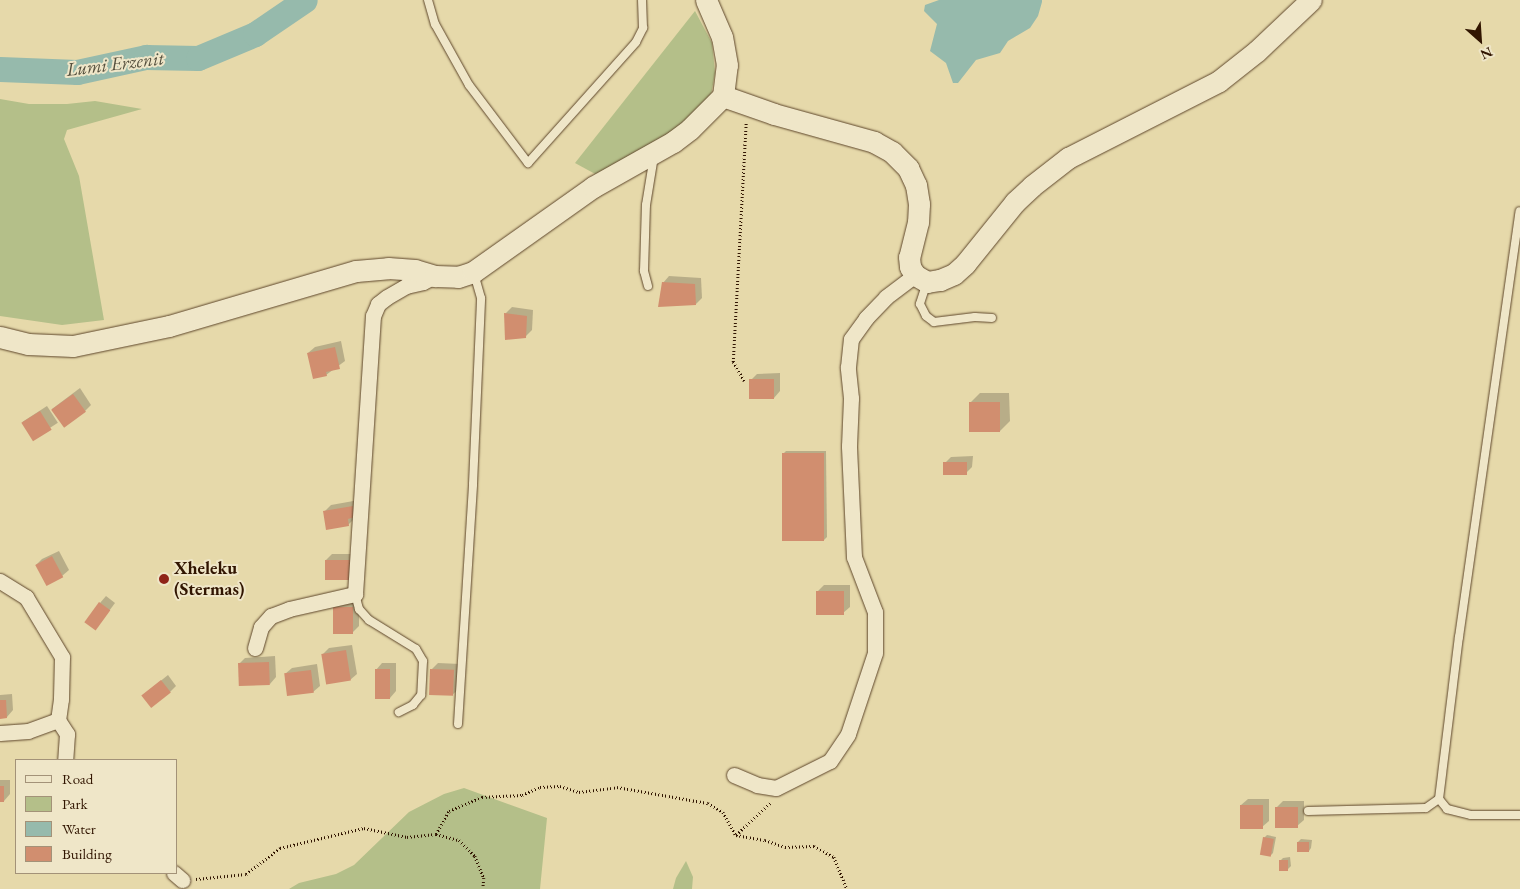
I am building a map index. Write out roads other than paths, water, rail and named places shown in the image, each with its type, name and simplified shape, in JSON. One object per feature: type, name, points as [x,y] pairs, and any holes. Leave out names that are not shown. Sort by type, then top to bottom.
[{"type":"main road","points":[[0,337],[28,344],[73,346],[168,326],[356,272],[388,268],[415,270],[435,276],[458,277],[473,272],[593,187],[690,130],[722,96],[727,65],[722,37],[706,0]]},
{"type":"main road","points":[[722,96],[874,142],[892,152],[908,168],[916,185],[919,204],[918,222],[909,257],[910,267],[921,279],[940,280],[954,274],[965,264],[1015,202],[1068,158],[1219,81],[1257,51],[1311,0]]},
{"type":"street","points":[[255,648],[261,627],[271,616],[289,609],[355,594],[373,316],[378,304],[387,297],[406,286],[423,282],[435,276]]},
{"type":"street","points":[[734,775],[757,786],[776,788],[830,760],[848,734],[875,653],[875,612],[854,557],[849,446],[851,339],[866,318],[886,297],[921,279]]},
{"type":"street","points":[[0,581],[26,598],[62,657],[61,699],[58,720],[67,734],[65,759]]},
{"type":"street","points":[[0,733],[28,731],[58,720]]},
{"type":"lane","points":[[428,0],[435,24],[469,85],[528,163],[636,42],[643,28],[642,0]]},
{"type":"lane","points":[[648,286],[644,271],[646,205],[654,152]]},
{"type":"lane","points":[[1520,210],[1458,646],[1439,799],[1447,809],[1471,815],[1520,815]]},
{"type":"lane","points":[[458,724],[481,298],[473,272]]},
{"type":"lane","points":[[921,279],[920,304],[926,316],[934,322],[975,317],[992,318]]},
{"type":"lane","points":[[355,594],[359,609],[369,620],[416,649],[423,661],[421,695],[413,705],[399,712]]},
{"type":"lane","points":[[1308,811],[1426,808],[1439,799]]},
{"type":"water","points":[[939,0],[1042,0],[1042,2],[1038,16],[1030,28],[1008,41],[1000,53],[976,60],[958,83],[953,83],[946,63],[930,51],[937,24],[924,11],[925,5]]},
{"type":"waterway","name":"Lumi Erzenit","points":[[0,69],[77,72],[146,57],[198,58],[255,34],[305,0]]},
{"type":"place","name":"Xheleku (Stermas)","points":[[164,579]]}]
